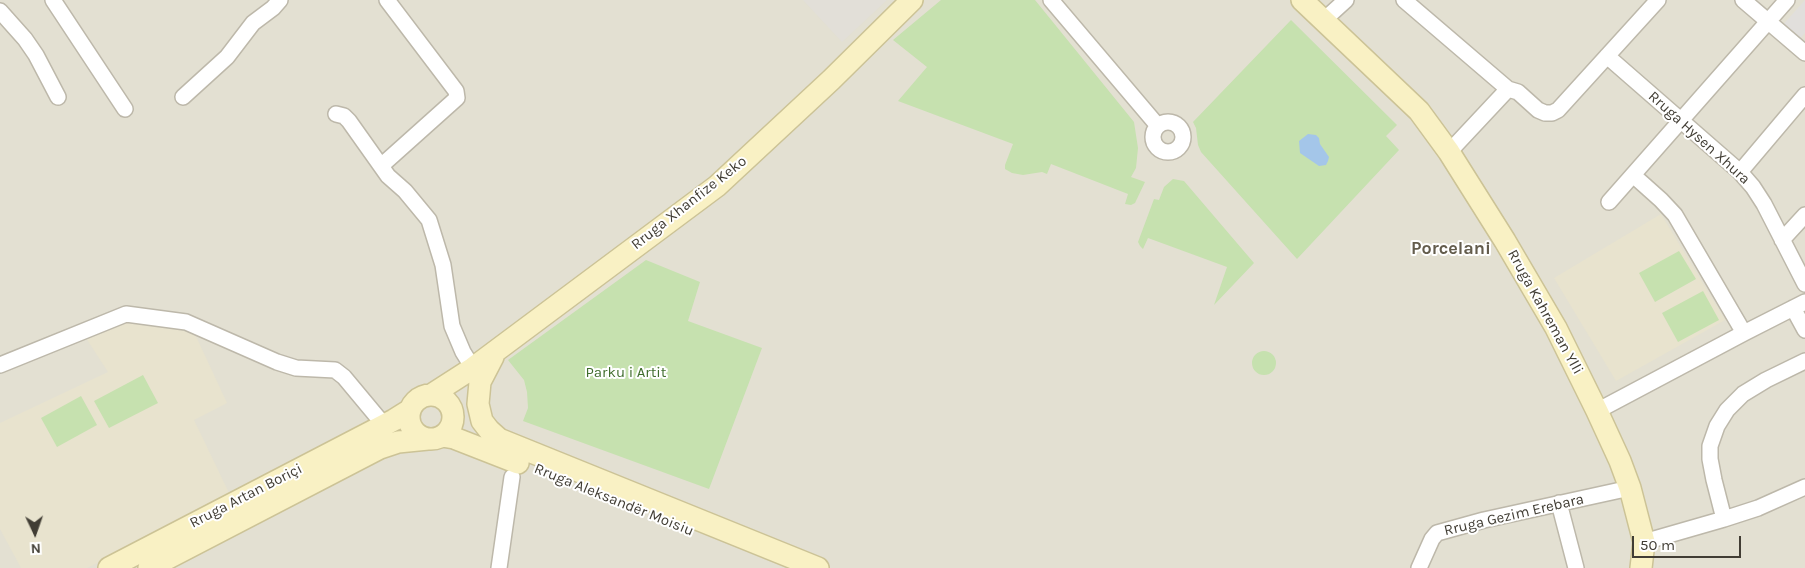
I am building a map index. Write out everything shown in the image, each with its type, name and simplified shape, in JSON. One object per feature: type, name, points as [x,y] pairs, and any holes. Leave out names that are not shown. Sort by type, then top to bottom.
[{"type":"main road","name":"Rruga Xhanfize Keko","points":[[431,395],[473,368],[717,186],[912,0]]},
{"type":"main road","name":"Rruga Kahreman Ylli","points":[[1302,0],[1419,111],[1449,152],[1505,241],[1556,328],[1620,461],[1630,488],[1644,542],[1641,568]]},
{"type":"main road","points":[[496,351],[480,382],[478,404],[482,421],[488,430],[499,439]]},
{"type":"main road","points":[[443,426],[473,368]]},
{"type":"main road","points":[[443,426],[447,402],[440,397],[431,395],[422,397],[415,402],[410,410],[409,418],[415,433],[443,426],[467,428],[499,439],[818,568]]},
{"type":"main road","name":"Rruga Artan Boriçi","points":[[109,568],[410,410]]},
{"type":"main road","name":"Rruga Artan Boriçi","points":[[149,568],[389,444],[443,426]]},
{"type":"main road","name":"Rruga Aleksandër Moisiu","points":[[443,426],[454,438],[785,568]]},
{"type":"street","points":[[54,0],[125,109]]},
{"type":"street","points":[[183,97],[226,57],[253,24],[280,0]]},
{"type":"street","points":[[381,166],[457,98],[456,91],[387,0]]},
{"type":"street","points":[[1051,0],[1158,126]]},
{"type":"street","points":[[1324,20],[1346,0]]},
{"type":"street","points":[[1404,0],[1420,5],[1508,89],[1518,92],[1538,110],[1545,113],[1552,113],[1558,110],[1658,0]]},
{"type":"street","points":[[1743,0],[1805,53]]},
{"type":"street","points":[[1609,202],[1787,0]]},
{"type":"street","points":[[0,11],[26,39],[58,97]]},
{"type":"street","name":"Rruga Hysen Xhura","points":[[1608,56],[1740,172],[1756,193],[1805,284]]},
{"type":"street","points":[[1449,152],[1508,89]]},
{"type":"street","points":[[1740,172],[1805,95]]},
{"type":"street","points":[[336,114],[344,116],[350,121],[388,176],[405,191],[428,220],[443,265],[452,326],[462,352],[473,368]]},
{"type":"street","points":[[1633,175],[1662,200],[1675,215],[1744,333]]},
{"type":"street","points":[[1782,240],[1805,215]]},
{"type":"street","points":[[1597,411],[1799,305],[1805,330]]},
{"type":"street","points":[[0,365],[126,314],[186,322],[276,362],[296,368],[335,370],[344,377],[384,425]]},
{"type":"street","points":[[1724,519],[1710,459],[1710,446],[1717,426],[1727,410],[1743,394],[1805,360]]},
{"type":"street","points":[[499,568],[512,477]]},
{"type":"street","points":[[1644,542],[1758,508],[1805,487]]},
{"type":"street","name":"Rruga Gezim Erebara","points":[[1419,568],[1432,538],[1438,533],[1484,520],[1630,488]]},
{"type":"street","points":[[1559,504],[1576,568]]},
{"type":"shaded area","points":[[0,0],[1805,0],[1805,568],[0,568]]},
{"type":"shaded area","points":[[803,0],[887,0],[842,42]]},
{"type":"shaded area","points":[[1805,0],[1805,33],[1798,41],[1781,27]]},
{"type":"shaded area","points":[[1661,214],[1725,320],[1616,381],[1554,278]]},
{"type":"shaded area","points":[[128,317],[194,332],[227,403],[194,420],[231,497],[87,568],[21,568],[0,529],[0,423],[108,372],[86,338]]},
{"type":"green space","points":[[941,0],[1035,0],[1134,122],[1138,148],[1136,168],[1131,177],[1145,182],[1135,203],[1131,205],[1125,204],[1128,194],[1051,164],[1047,174],[1042,172],[1023,175],[1012,173],[1005,169],[1005,165],[1013,144],[898,101],[927,67],[893,40]]},
{"type":"green space","points":[[1291,20],[1397,125],[1386,136],[1399,150],[1297,259],[1201,152],[1193,122]]},
{"type":"green space","points":[[1173,179],[1184,181],[1254,263],[1214,305],[1227,267],[1148,238],[1143,249],[1138,242],[1154,199],[1159,200],[1164,187]]},
{"type":"green space","points":[[1679,251],[1696,279],[1655,302],[1639,273]]},
{"type":"green space","name":"Parku i Artit","points":[[646,260],[700,282],[688,321],[762,348],[709,489],[523,421],[528,408],[527,392],[524,380],[508,360]]},
{"type":"green space","points":[[1703,291],[1719,320],[1678,342],[1662,313]]},
{"type":"green space","points":[[1259,351],[1269,351],[1276,358],[1276,368],[1269,375],[1259,375],[1252,368],[1252,358]]},
{"type":"green space","points":[[143,375],[158,403],[109,428],[94,401]]},
{"type":"green space","points":[[81,396],[97,425],[57,447],[41,418]]},
{"type":"water","points":[[1308,134],[1316,135],[1319,138],[1320,144],[1329,157],[1326,165],[1319,166],[1300,153],[1299,141]]},
{"type":"district","name":"Porcelani","points":[[1451,249]]}]
